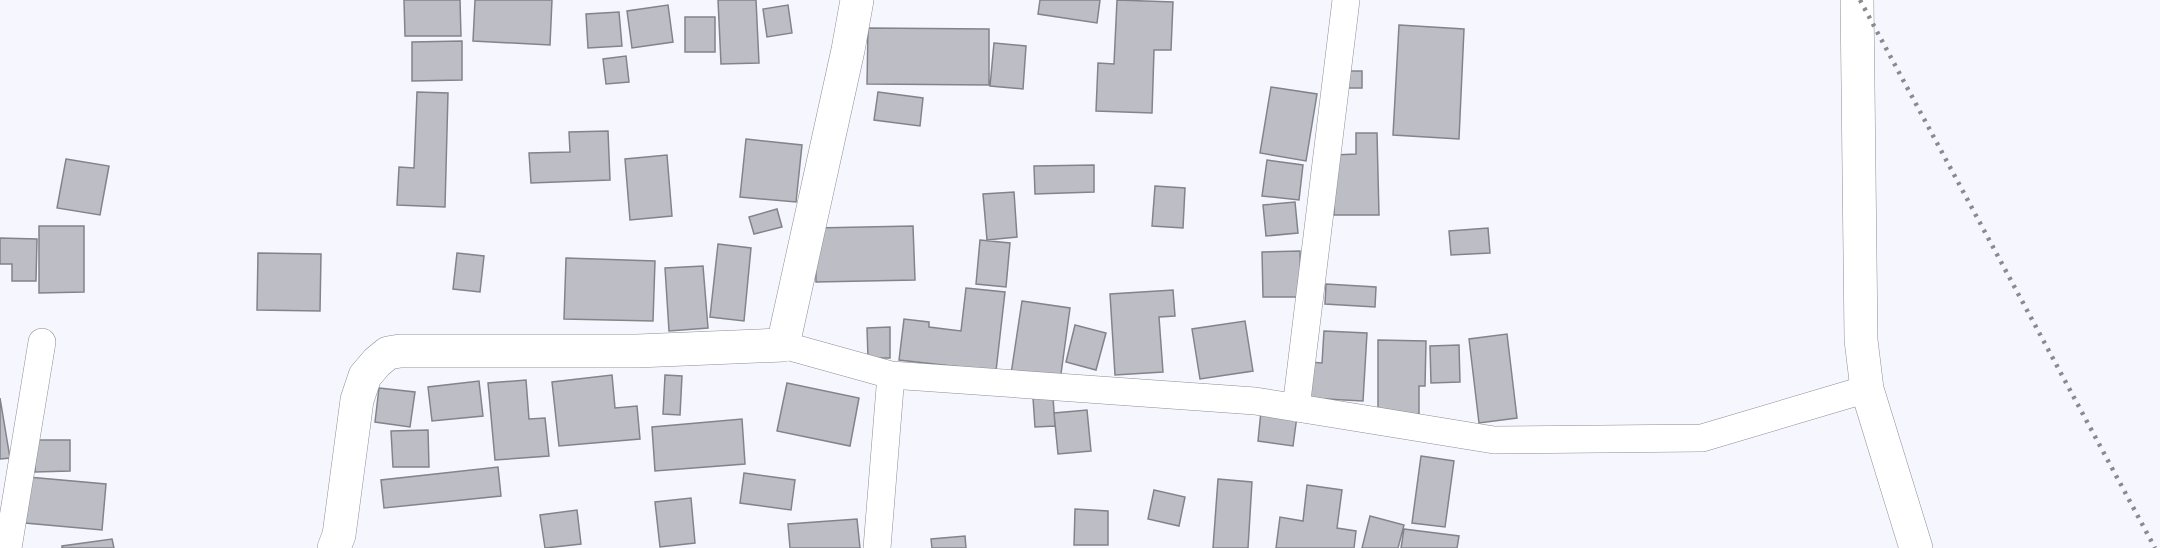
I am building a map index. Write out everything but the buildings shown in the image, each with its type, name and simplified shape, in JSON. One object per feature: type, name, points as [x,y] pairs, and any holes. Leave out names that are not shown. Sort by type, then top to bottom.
[{"type":"street","points":[[783,345],[857,0]]},
{"type":"street","points":[[1296,408],[1346,0]]},
{"type":"street","points":[[1857,0],[1861,340],[1867,389],[1916,548]]},
{"type":"street","points":[[8,548],[42,342]]},
{"type":"street","points":[[334,548],[339,535],[357,400],[365,376],[388,353],[400,351],[637,351],[783,345],[891,375],[1255,401],[1494,440],[1702,438],[1867,389]]},
{"type":"street","points":[[877,548],[891,375]]},
{"type":"railway","points":[[1860,0],[2155,548]]}]
